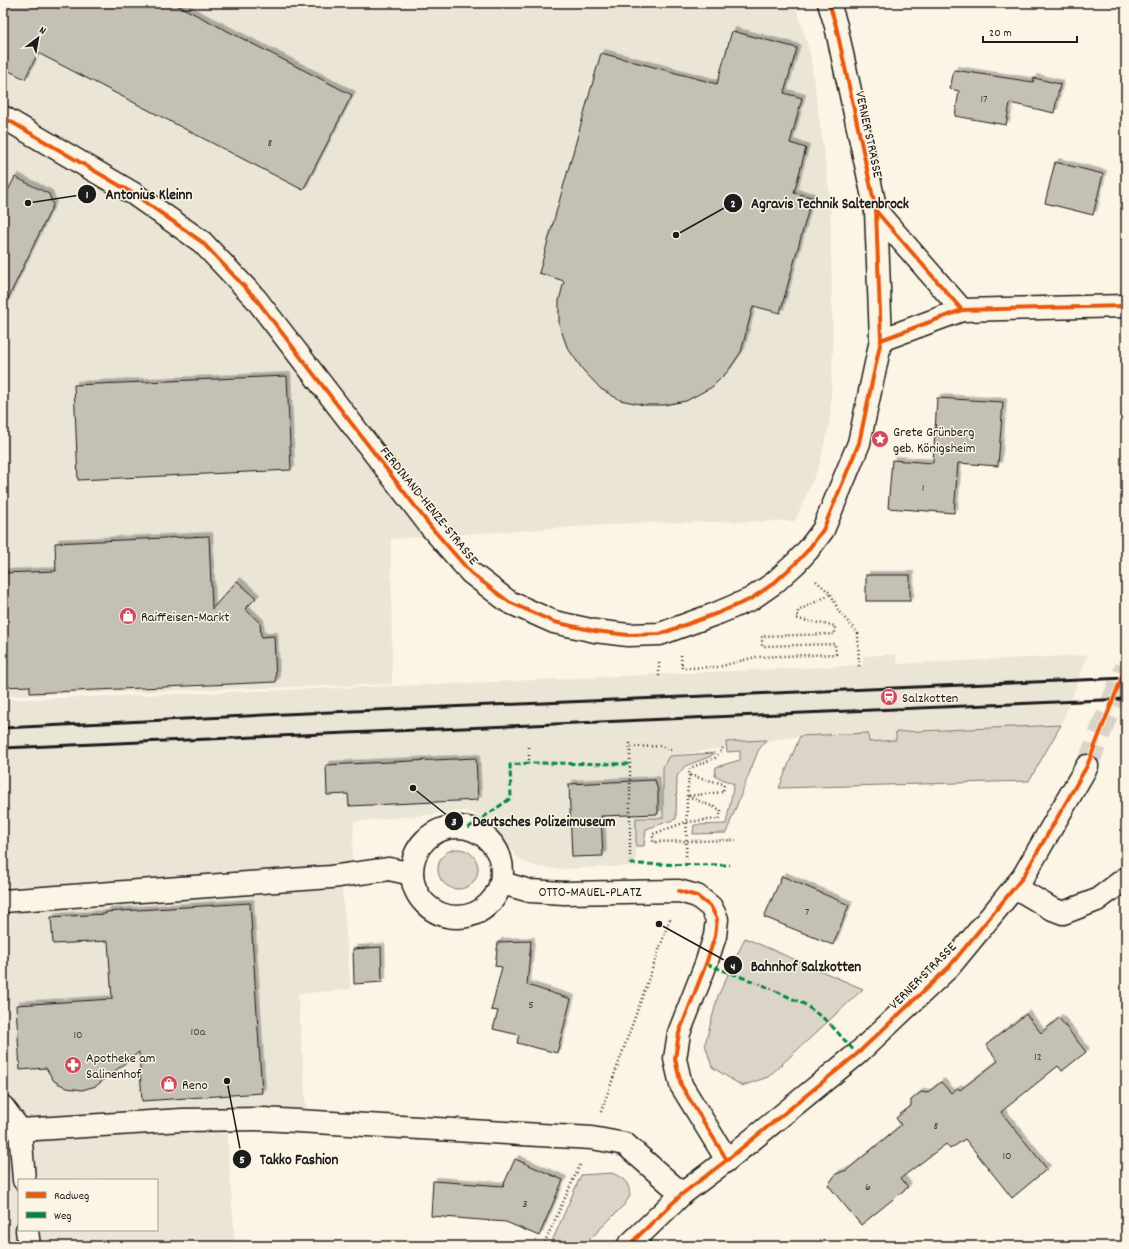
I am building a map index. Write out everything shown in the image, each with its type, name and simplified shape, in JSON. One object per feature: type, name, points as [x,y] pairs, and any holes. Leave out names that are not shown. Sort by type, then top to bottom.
[{"type":"street","name":"VERNER STRASSE","points":[[830,3],[876,210],[962,310]]},
{"type":"street","name":"FERDINAND-HENZE-STRASSE","points":[[3,117],[134,194],[202,242],[256,299],[431,527],[471,573],[509,602],[554,622],[595,632],[628,635],[660,634],[718,614],[751,600],[774,583],[796,563],[823,530],[859,443],[882,340],[876,210]]},
{"type":"street","points":[[882,340],[962,310],[1126,306]]},
{"type":"street","name":"VERNER STRASSE","points":[[628,1246],[682,1194],[727,1160],[857,1054],[949,967],[1023,877],[1087,766]]},
{"type":"street","points":[[447,828],[468,828],[481,833],[492,842],[499,855],[502,869],[502,883],[496,896],[486,907],[474,914],[460,918],[446,916],[433,910],[422,901],[415,888],[412,874],[414,860],[419,847],[428,837],[447,828]]},
{"type":"street","points":[[3,901],[331,877],[389,870],[412,874]]},
{"type":"street","points":[[1015,887],[1050,908],[1063,913],[1097,900],[1126,878]]},
{"type":"street","name":"OTTO-MAUEL-PLATZ","points":[[502,883],[530,891],[564,893],[679,891]]},
{"type":"street","points":[[679,891],[697,896],[711,908],[717,919],[715,936],[706,964],[679,1033],[675,1059],[681,1085],[727,1160]]},
{"type":"street","points":[[3,1107],[20,1130],[24,1179]]},
{"type":"street","points":[[20,1130],[182,1120],[264,1119],[592,1138],[625,1144],[682,1194]]},
{"type":"street","points":[[27,1231],[28,1246]]},
{"type":"path","points":[[796,563],[831,594],[839,612],[858,633],[859,668]]},
{"type":"path","points":[[682,668],[718,667],[755,657],[836,654],[835,644],[762,646],[762,636],[835,634],[836,626],[797,619],[798,611],[831,594]]},
{"type":"path","points":[[630,743],[630,864]]},
{"type":"path","points":[[631,747],[661,746],[671,750]]},
{"type":"path","points":[[529,747],[529,763]]},
{"type":"path","points":[[543,1246],[592,1138],[679,891],[686,864],[687,796],[690,768],[715,758],[723,748]]},
{"type":"path","points":[[687,796],[723,792],[724,784],[689,775]]},
{"type":"path","points":[[687,796],[721,810],[719,819],[686,822],[652,834],[654,842],[736,840]]},
{"type":"path","points":[[752,981],[763,986]]},
{"type":"path","points":[[767,987],[776,991]]},
{"type":"path","points":[[827,1021],[831,1025]]},
{"type":"shaded area","points":[[3,3],[795,3],[810,53],[830,196],[833,348],[830,421],[819,466],[795,521],[635,523],[391,539],[392,684],[3,696]]},
{"type":"shaded area","points":[[896,654],[897,664],[1088,655],[1061,725],[896,731],[896,740],[869,742],[868,733],[800,736],[669,756],[663,767],[663,818],[636,818],[636,866],[556,869],[538,867],[524,862],[516,856],[486,820],[475,814],[464,811],[354,822],[352,858],[342,889],[351,989],[298,994],[308,1134],[227,1131],[235,1246],[3,1246],[3,700],[450,684],[863,665],[863,656]]},
{"type":"shaded area","points":[[1061,725],[1029,781],[779,788],[800,736],[868,733],[869,742],[896,740],[896,732]]},
{"type":"shaded area","points":[[766,740],[758,751],[726,833],[693,834],[694,825],[726,824],[734,784],[715,776],[716,767],[740,760],[740,751],[727,752],[726,742]]},
{"type":"shaded area","points":[[715,753],[709,757],[685,766],[677,776],[676,819],[646,829],[644,846],[636,846],[636,818],[663,818],[663,767],[669,756]]},
{"type":"shaded area","points":[[454,849],[462,849],[469,852],[475,858],[478,869],[475,880],[469,886],[462,889],[454,889],[447,886],[441,880],[438,873],[438,865],[441,858],[447,852]]},
{"type":"shaded area","points":[[745,938],[863,989],[768,1077],[742,1086],[712,1067],[705,1044],[718,996]]},
{"type":"shaded area","points":[[612,1173],[623,1179],[629,1187],[630,1196],[624,1205],[583,1246],[550,1246],[581,1175]]},
{"type":"building","points":[[3,3],[173,3],[352,95],[303,190],[38,53],[25,79],[3,68]]},
{"type":"building","points":[[732,31],[797,48],[784,93],[802,98],[790,143],[806,148],[794,193],[812,197],[780,313],[753,306],[741,352],[728,371],[712,387],[686,401],[664,405],[644,405],[620,400],[601,389],[583,370],[567,347],[559,324],[559,301],[564,281],[539,273],[601,53],[717,84]]},
{"type":"building","points":[[954,70],[1033,82],[1034,78],[1060,84],[1054,113],[1010,103],[1006,125],[955,116],[959,91],[950,89]]},
{"type":"building","points":[[1055,162],[1103,174],[1093,215],[1045,203]]},
{"type":"building","points":[[15,177],[49,194],[53,205],[3,309],[3,200]]},
{"type":"building","points":[[287,376],[291,470],[78,480],[74,385]]},
{"type":"building","points":[[937,398],[1003,402],[998,466],[958,463],[954,513],[888,508],[892,460],[933,463]]},
{"type":"building","name":"Raiffeisen-Markt","points":[[209,536],[212,609],[237,581],[256,598],[245,609],[260,623],[261,637],[274,636],[276,682],[30,693],[30,686],[3,687],[3,573],[56,571],[55,543]]},
{"type":"building","points":[[866,575],[910,575],[910,601],[866,601]]},
{"type":"building","points":[[476,758],[478,800],[349,806],[348,794],[327,795],[326,765]]},
{"type":"building","points":[[655,780],[658,791],[658,814],[601,816],[603,856],[572,857],[569,784]]},
{"type":"building","points":[[782,876],[849,905],[833,945],[764,917]]},
{"type":"building","points":[[250,903],[262,1093],[142,1101],[139,1052],[96,1086],[82,1090],[67,1088],[54,1081],[46,1068],[20,1070],[16,1005],[112,999],[108,941],[53,944],[51,917]]},
{"type":"building","points":[[531,941],[527,985],[571,999],[557,1053],[517,1043],[519,1035],[493,1029],[498,1011],[491,1010],[502,967],[495,966],[498,942]]},
{"type":"building","points":[[381,947],[382,982],[354,984],[353,949]]},
{"type":"building","points":[[1026,1014],[1041,1033],[1059,1018],[1086,1052],[1062,1071],[1058,1066],[1001,1112],[1047,1169],[1012,1198],[965,1139],[950,1149],[946,1144],[901,1178],[908,1187],[861,1225],[828,1185],[836,1174],[847,1170],[901,1125],[896,1118],[911,1106],[911,1100],[921,1092],[927,1093],[941,1082],[951,1093],[958,1088],[960,1090],[998,1061],[986,1045]]},
{"type":"building","points":[[515,1159],[563,1180],[539,1236],[506,1222],[431,1216],[433,1181],[503,1186]]},
{"type":"tunnel","points":[[1087,766],[1126,667]]},
{"type":"railway","points":[[3,728],[284,714],[1126,678]]},
{"type":"railway","points":[[3,748],[1126,699]]},
{"type":"marked path","points":[[468,828],[511,798],[510,765],[529,763],[631,764]]},
{"type":"marked path","points":[[630,864],[730,865]]},
{"type":"marked path","points":[[706,964],[752,981]]},
{"type":"marked path","points":[[763,985],[767,987]]},
{"type":"marked path","points":[[776,991],[804,1004],[827,1021]]},
{"type":"marked path","points":[[831,1025],[857,1054]]},
{"type":"cycle path","points":[[829,3],[836,26],[876,211],[962,310]]},
{"type":"cycle path","points":[[3,117],[134,194],[202,242],[256,299],[431,527],[471,573],[509,602],[554,622],[595,631],[628,635],[660,634],[718,613],[751,599],[774,583],[796,563],[823,530],[859,443],[881,340],[876,211]]},
{"type":"cycle path","points":[[881,340],[962,310],[1126,306]]},
{"type":"cycle path","points":[[628,1246],[682,1194],[727,1160],[857,1054],[949,967],[1023,877],[1087,766],[1126,667]]},
{"type":"cycle path","points":[[679,891],[697,896],[711,907],[717,919],[715,936],[706,964],[679,1033],[675,1059],[681,1085],[727,1160]]},
{"type":"place","name":"Antonius Kleinn","points":[[28,203]]},
{"type":"place","name":"Agravis Technik Saltenbrock","points":[[676,235]]},
{"type":"place","name":"Grete Grünberg geb. Königsheim","points":[[880,439]]},
{"type":"place","name":"Raiffeisen-Markt","points":[[128,616]]},
{"type":"place","name":"Salzkotten","points":[[889,697]]},
{"type":"place","name":"Deutsches Polizeimuseum","points":[[413,788]]},
{"type":"place","name":"Bahnhof Salzkotten","points":[[659,924]]},
{"type":"place","name":"Apotheke am Salinenhof","points":[[73,1065]]},
{"type":"place","name":"Takko Fashion","points":[[227,1081]]},
{"type":"place","name":"Reno","points":[[169,1084]]}]
